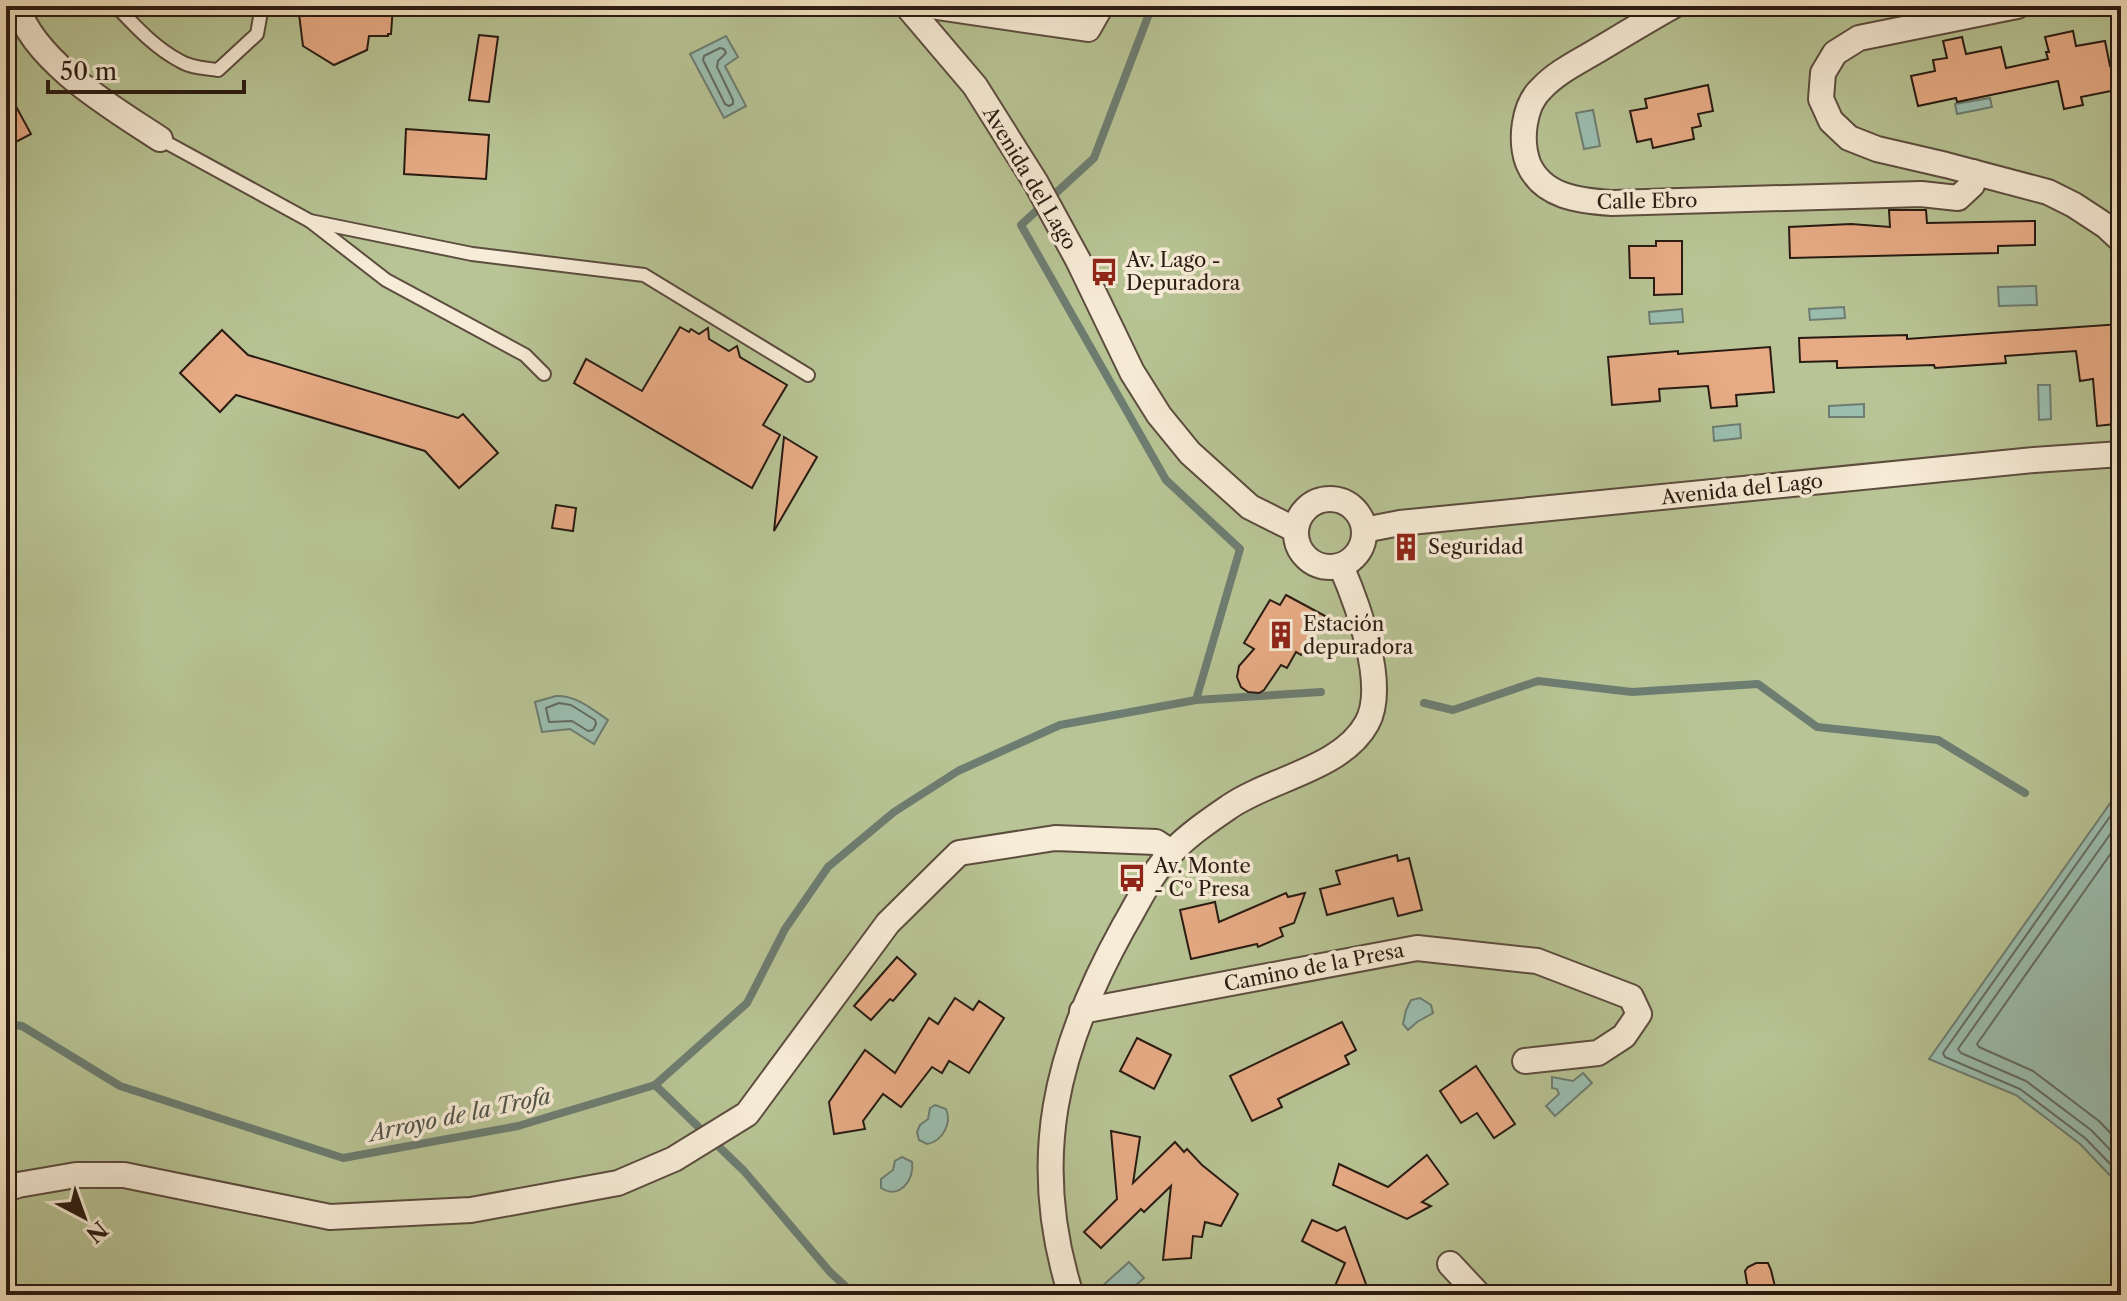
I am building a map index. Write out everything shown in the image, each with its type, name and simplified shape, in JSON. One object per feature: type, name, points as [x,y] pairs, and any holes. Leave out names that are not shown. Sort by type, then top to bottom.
[{"type":"street","name":"Avenida del Lago","points":[[907,6],[975,86],[1036,183],[1132,372],[1159,415],[1190,453],[1250,507],[1296,530]]},
{"type":"street","points":[[930,6],[1088,29],[1101,6]]},
{"type":"street","name":"Calle Ebro","points":[[1673,6],[1566,69],[1539,89],[1526,117],[1523,148],[1532,173],[1553,192],[1581,201],[1612,203],[1921,194],[1958,198],[2048,192]]},
{"type":"street","points":[[2017,6],[1859,38],[1835,53],[1823,73],[1821,99],[1831,121],[1849,138],[1877,149],[2048,192],[2106,226],[2121,240]]},
{"type":"street","points":[[15,14],[65,72],[97,98],[160,139]]},
{"type":"street","points":[[1921,194],[1946,165]]},
{"type":"street","points":[[1958,198],[1972,185],[1973,172]]},
{"type":"street","name":"Avenida del Lago","points":[[1364,530],[1400,523],[2121,454]]},
{"type":"street","points":[[1323,499],[1337,499],[1351,505],[1360,516],[1364,530],[1362,545],[1354,558],[1341,566],[1315,564],[1304,556],[1297,544],[1296,530],[1300,516],[1309,505],[1323,499]]},
{"type":"street","points":[[1071,1295],[1059,1258],[1051,1204],[1050,1153],[1054,1113],[1076,1026],[1110,952],[1146,888],[1171,852],[1241,798],[1339,754],[1356,739],[1369,720],[1375,697],[1373,668],[1356,602],[1341,566]]},
{"type":"street","points":[[6,1189],[76,1175],[124,1175],[330,1217],[471,1210],[618,1183],[674,1159],[747,1114],[888,923],[959,853],[1055,838],[1156,842],[1171,852]]},
{"type":"street","name":"Camino de la Presa","points":[[1082,1011],[1417,948],[1537,961],[1631,997],[1639,1014],[1624,1036],[1598,1053],[1525,1061]]},
{"type":"street","points":[[1450,1264],[1479,1295]]},
{"type":"lane","points":[[116,6],[146,38],[180,61],[194,67],[218,70],[257,34],[262,6]]},
{"type":"lane","points":[[160,139],[310,221],[386,280],[525,355],[544,374]]},
{"type":"lane","points":[[310,221],[472,254],[644,275],[808,375]]},
{"type":"green space","points":[[6,6],[2121,6],[2121,1295],[6,1295]]},
{"type":"water","points":[[726,36],[738,57],[725,66],[746,106],[724,118],[690,54]]},
{"type":"water","points":[[1990,98],[1992,107],[1957,114],[1955,104]]},
{"type":"water","points":[[1593,110],[1600,146],[1584,149],[1576,113]]},
{"type":"water","points":[[2036,286],[2037,305],[1999,306],[1998,287]]},
{"type":"water","points":[[1844,307],[1845,318],[1810,320],[1809,309]]},
{"type":"water","points":[[1682,309],[1683,322],[1650,324],[1649,312]]},
{"type":"water","points":[[2038,385],[2050,385],[2051,419],[2039,420]]},
{"type":"water","points":[[1864,404],[1864,417],[1829,417],[1829,406]]},
{"type":"water","points":[[1740,424],[1741,438],[1714,441],[1713,427]]},
{"type":"water","points":[[556,696],[577,700],[608,720],[594,744],[570,729],[542,732],[535,702]]},
{"type":"water","points":[[2121,788],[2121,1187],[2080,1144],[2016,1095],[1929,1059]]},
{"type":"water","points":[[1420,998],[1431,1005],[1433,1013],[1408,1030],[1403,1024],[1406,1010],[1411,1000]]},
{"type":"water","points":[[1583,1073],[1592,1083],[1555,1116],[1546,1106],[1559,1094],[1557,1089],[1552,1088],[1552,1077],[1573,1081]]},
{"type":"water","points":[[935,1105],[946,1109],[947,1125],[938,1139],[927,1144],[919,1140],[917,1132],[928,1119],[930,1108]]},
{"type":"water","points":[[902,1157],[912,1162],[908,1181],[894,1192],[881,1188],[881,1179],[893,1170],[895,1161]]},
{"type":"water","points":[[1129,1262],[1144,1278],[1125,1295],[1107,1295],[1100,1288]]},
{"type":"building","points":[[298,6],[393,6],[391,34],[369,36],[367,50],[334,65],[303,46]]},
{"type":"building","points":[[2073,31],[2076,46],[2105,41],[2110,66],[2121,64],[2121,89],[2081,97],[2083,105],[2064,109],[2058,81],[1957,102],[1956,98],[1918,106],[1911,76],[1935,71],[1933,60],[1947,58],[1943,41],[1962,37],[1966,54],[2001,47],[2006,68],[2048,59],[2045,37]]},
{"type":"building","points":[[479,35],[498,37],[489,102],[469,100]]},
{"type":"building","points":[[1708,85],[1713,111],[1698,114],[1701,126],[1692,128],[1694,139],[1653,148],[1651,139],[1637,142],[1630,111],[1647,108],[1645,99]]},
{"type":"building","points":[[6,88],[31,134],[6,147]]},
{"type":"building","points":[[406,129],[489,135],[486,179],[404,174]]},
{"type":"building","points":[[1889,210],[1926,210],[1927,223],[2035,221],[2035,245],[1998,246],[1998,253],[1790,258],[1789,227],[1851,224],[1890,227]]},
{"type":"building","points":[[1656,241],[1682,241],[1682,294],[1654,295],[1654,278],[1630,278],[1629,246],[1656,246]]},
{"type":"building","points":[[2121,324],[2121,376],[2117,376],[2118,382],[2112,383],[2115,424],[2097,426],[2093,379],[2080,381],[2076,351],[2005,356],[2006,363],[1935,368],[1934,365],[1837,368],[1837,361],[1800,362],[1799,338],[1907,335],[1907,339]]},
{"type":"building","points":[[680,327],[699,334],[708,328],[709,339],[729,351],[737,346],[740,357],[787,385],[763,425],[780,435],[752,488],[574,383],[586,359],[642,391]]},
{"type":"building","points":[[222,330],[248,355],[458,418],[463,414],[498,453],[459,488],[425,451],[236,395],[220,412],[180,373]]},
{"type":"building","points":[[1770,347],[1774,392],[1736,395],[1737,406],[1711,408],[1708,386],[1659,389],[1660,401],[1612,405],[1608,357]]},
{"type":"building","points":[[784,437],[817,457],[774,531]]},
{"type":"building","points":[[556,505],[576,508],[573,531],[552,528]]},
{"type":"building","name":"Estación depuradora","points":[[1286,595],[1325,616],[1301,655],[1296,652],[1287,668],[1281,665],[1264,690],[1248,692],[1241,687],[1237,677],[1239,666],[1254,649],[1244,643],[1270,600],[1280,605]]},
{"type":"building","points":[[1397,855],[1398,861],[1409,858],[1422,910],[1398,916],[1393,898],[1327,915],[1320,889],[1340,884],[1336,871]]},
{"type":"building","points":[[1286,893],[1288,897],[1305,893],[1294,923],[1280,928],[1283,936],[1258,947],[1257,944],[1191,959],[1180,910],[1215,902],[1219,922]]},
{"type":"building","points":[[897,957],[916,974],[893,1001],[890,999],[871,1020],[854,1006]]},
{"type":"building","points":[[955,998],[973,1010],[979,1001],[1004,1018],[969,1073],[949,1061],[942,1073],[932,1067],[901,1107],[883,1094],[863,1121],[865,1129],[834,1134],[829,1102],[865,1050],[895,1073],[929,1018],[938,1024]]},
{"type":"building","points":[[1342,1022],[1356,1050],[1345,1056],[1349,1064],[1278,1099],[1282,1107],[1252,1121],[1230,1076]]},
{"type":"building","points":[[1137,1038],[1171,1055],[1154,1089],[1120,1071]]},
{"type":"building","points":[[1476,1066],[1515,1124],[1494,1138],[1477,1113],[1461,1123],[1440,1091]]},
{"type":"building","points":[[1111,1131],[1140,1137],[1133,1183],[1175,1142],[1238,1194],[1221,1226],[1205,1222],[1202,1237],[1193,1236],[1191,1258],[1163,1260],[1171,1186],[1144,1212],[1141,1209],[1101,1248],[1084,1232],[1117,1199]]},
{"type":"building","points":[[1427,1155],[1448,1184],[1422,1202],[1431,1206],[1407,1219],[1333,1185],[1339,1164],[1388,1187]]},
{"type":"building","points":[[1312,1220],[1337,1231],[1345,1227],[1370,1295],[1331,1295],[1345,1263],[1302,1241]]},
{"type":"building","points":[[1756,1263],[1768,1263],[1777,1295],[1749,1295],[1745,1271]]},
{"type":"waterway","points":[[1152,6],[1094,158],[1021,225],[1166,480],[1240,549],[1196,700]]},
{"type":"waterway","points":[[1424,703],[1453,710],[1538,681],[1632,692],[1758,684],[1817,727],[1938,740],[2025,793]]},
{"type":"waterway","name":"Arroyo de la Trofa","points":[[6,1024],[22,1026],[120,1086],[343,1158],[518,1126],[655,1085],[747,1003],[785,929],[828,867],[894,812],[958,771],[1060,725],[1196,700],[1321,692]]},
{"type":"waterway","points":[[655,1085],[744,1171],[830,1272],[855,1295]]},
{"type":"place","name":"Av. Lago - Depuradora","points":[[1104,272]]},
{"type":"place","name":"Seguridad","points":[[1406,547]]},
{"type":"place","name":"Estación depuradora","points":[[1281,635]]},
{"type":"place","name":"Av. Monte - Cº Presa","points":[[1132,878]]}]
